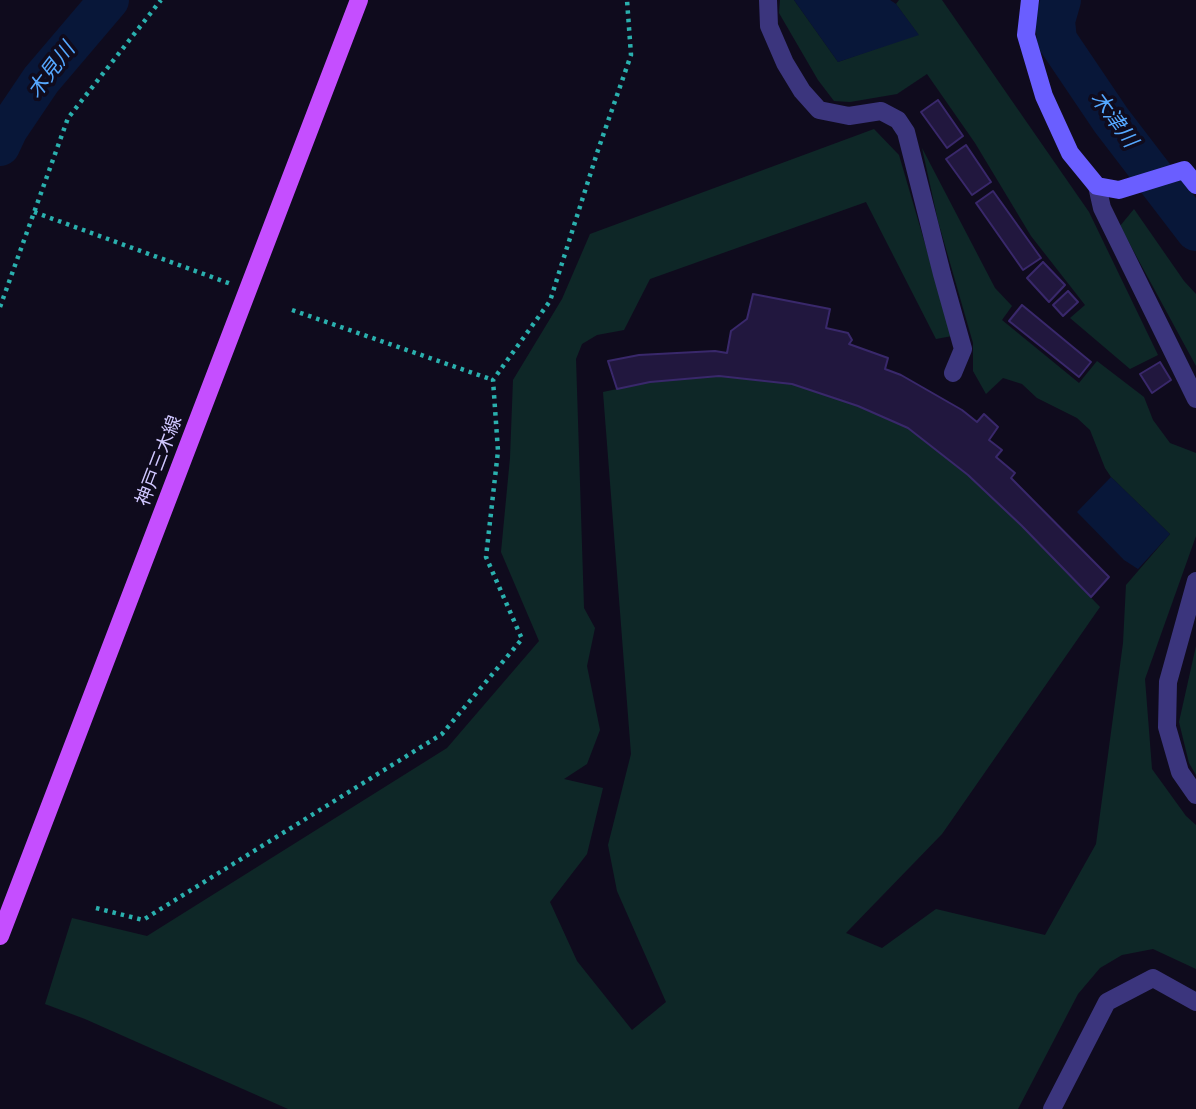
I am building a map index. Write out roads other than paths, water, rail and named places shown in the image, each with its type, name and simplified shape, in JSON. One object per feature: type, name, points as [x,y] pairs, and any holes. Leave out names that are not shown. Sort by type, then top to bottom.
[{"type":"main road","name":"神戸三木線","points":[[0,936],[359,0]]},
{"type":"street","points":[[768,0],[769,26],[785,63],[802,91],[819,110],[849,116],[881,111],[898,120],[906,132],[964,349],[953,373]]},
{"type":"street","points":[[1030,0],[1026,35],[1044,96],[1070,153],[1097,186],[1102,208],[1196,399]]},
{"type":"street","points":[[1097,186],[1119,190],[1184,170],[1196,185]]},
{"type":"street","points":[[1196,581],[1168,682],[1167,727],[1180,772],[1196,795]]},
{"type":"street","points":[[1052,1109],[1107,1002],[1153,978],[1196,1002]]},
{"type":"water","points":[[794,0],[890,0],[919,35],[838,62]]},
{"type":"water","points":[[1111,477],[1170,534],[1138,569],[1124,560],[1077,512]]},
{"type":"waterway","name":"木見川","points":[[0,146],[8,129],[41,80],[109,0]]},
{"type":"waterway","name":"木津川","points":[[1061,0],[1055,21],[1057,40],[1111,120],[1196,231]]}]
